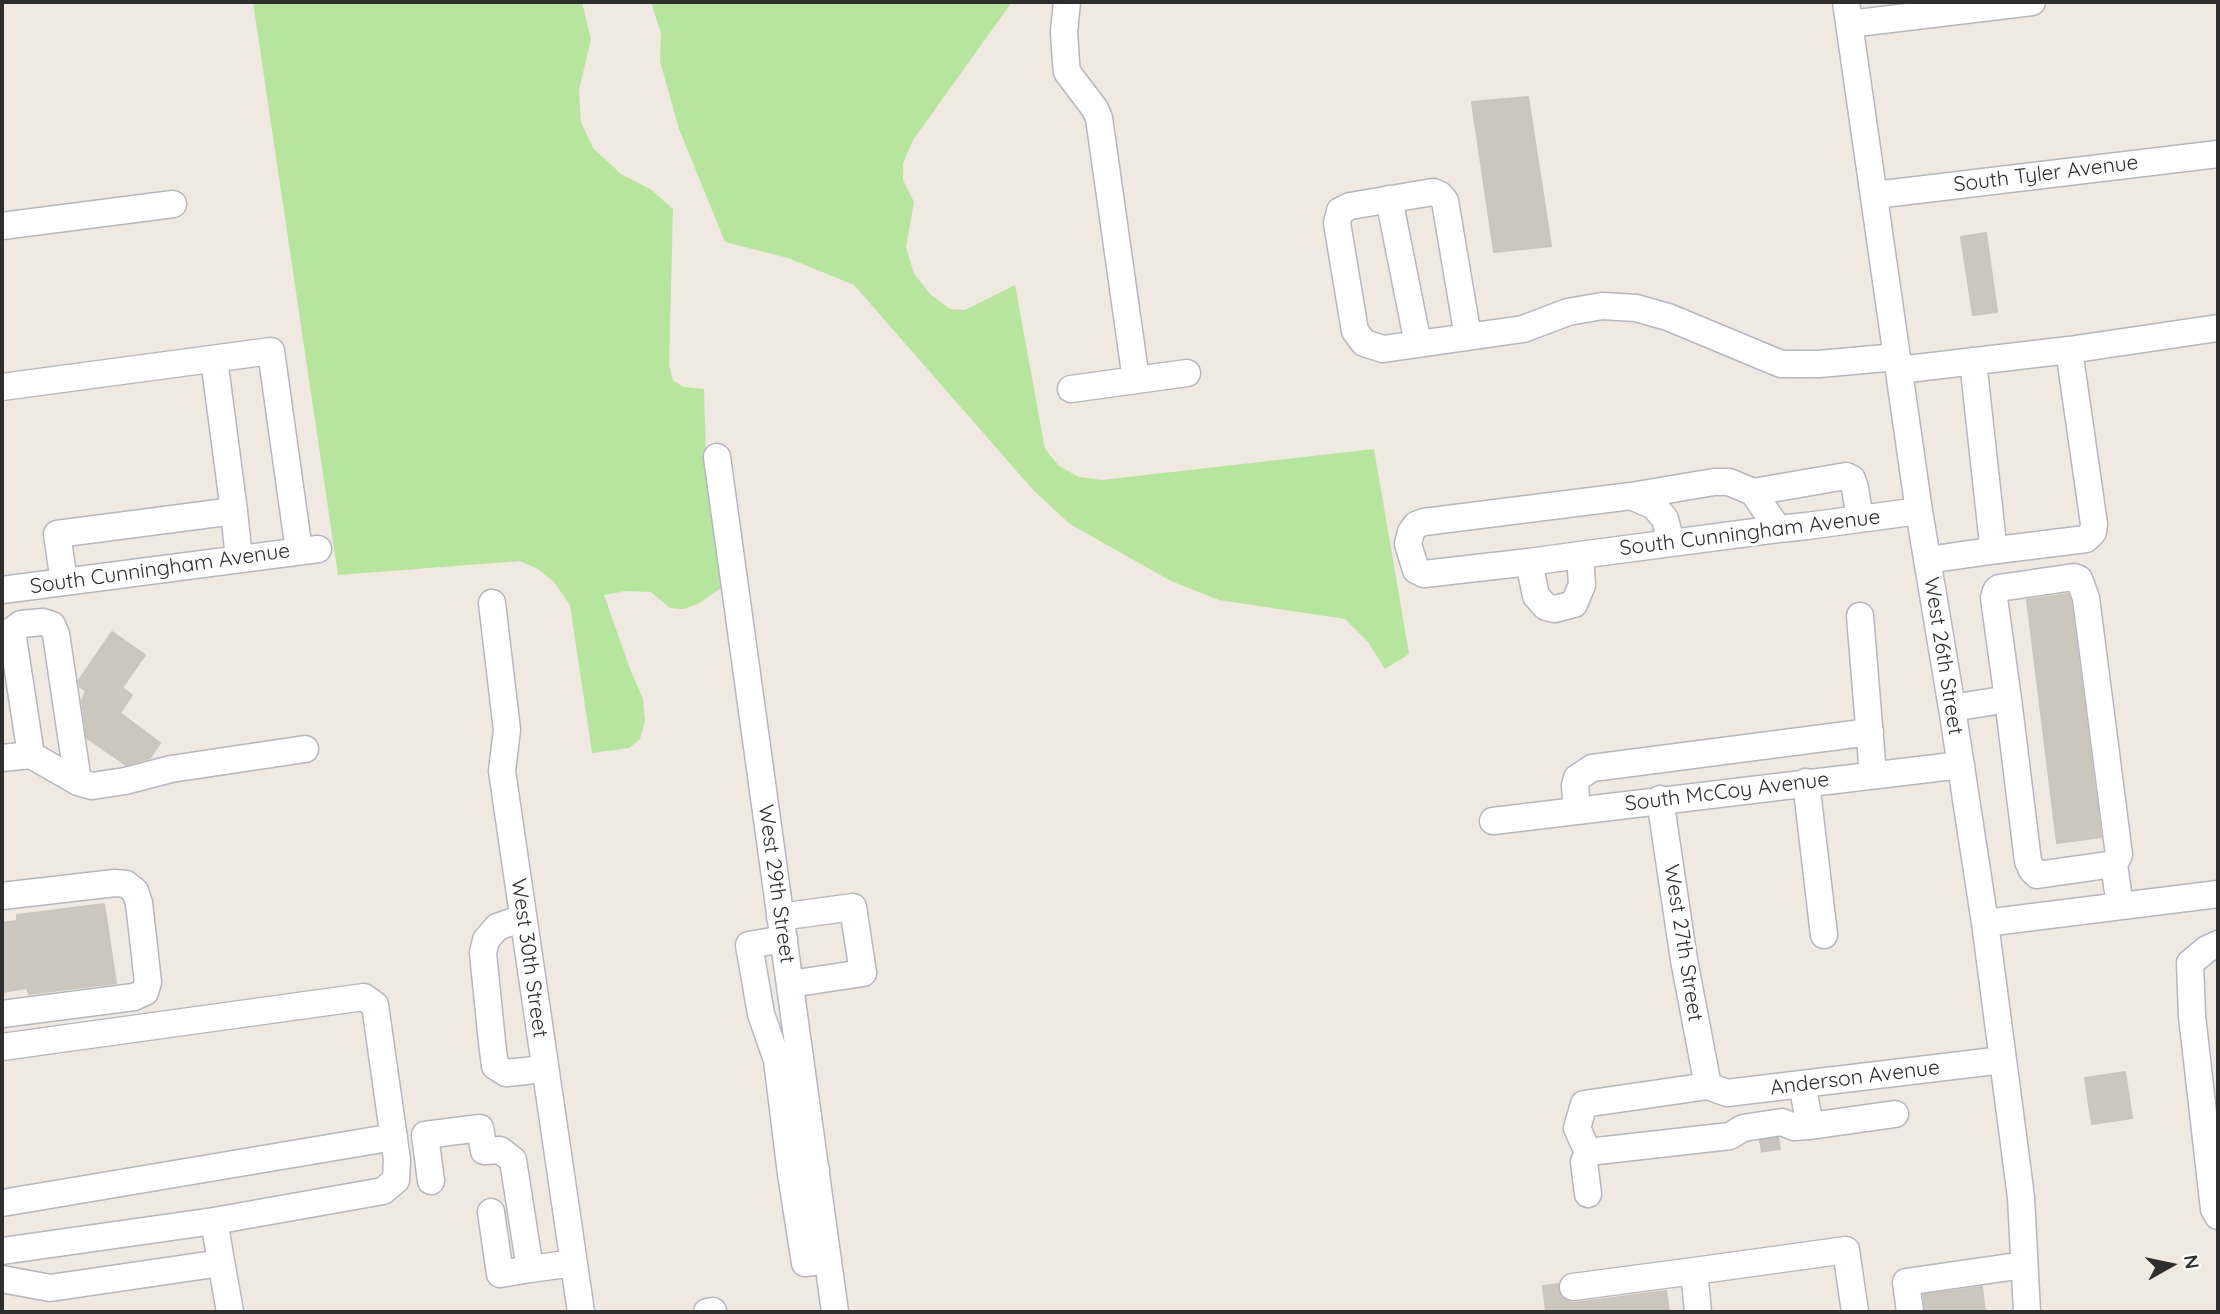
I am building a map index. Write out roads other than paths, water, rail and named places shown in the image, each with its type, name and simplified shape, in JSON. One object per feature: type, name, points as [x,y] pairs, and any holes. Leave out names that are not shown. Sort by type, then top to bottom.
[{"type":"street","points":[[1067,2],[1064,32],[1066,62],[1068,72],[1096,109],[1099,118],[1136,380]]},
{"type":"street","points":[[1847,13],[2032,2]]},
{"type":"street","name":"West 26th Street","points":[[1847,13],[1919,511],[1985,923],[2021,1197],[2027,1312]]},
{"type":"street","name":"South Tyler Avenue","points":[[1875,195],[2218,154]]},
{"type":"street","points":[[1468,337],[1446,201],[1433,192],[1350,206],[1340,211],[1337,223],[1355,331],[1364,343],[1383,349],[1468,337],[1524,329],[1567,312],[1602,306],[1636,308],[1668,317],[1781,364],[1973,361],[2069,350],[2218,327]]},
{"type":"street","points":[[1389,199],[1418,344]]},
{"type":"street","points":[[2,226],[173,204]]},
{"type":"street","points":[[1928,560],[2087,539],[2093,532],[2069,350]]},
{"type":"street","name":"South Cunningham Avenue","points":[[2,590],[308,550],[271,351],[214,359]]},
{"type":"street","points":[[2,387],[214,359],[239,559]]},
{"type":"street","points":[[1973,361],[1993,544],[1989,551]]},
{"type":"street","points":[[1071,389],[1187,373]]},
{"type":"street","name":"West 29th Street","points":[[717,457],[790,984],[788,1059],[803,1172],[828,1260],[835,1312]]},
{"type":"street","points":[[1631,496],[1714,482],[1729,482],[1753,492],[1846,476],[1852,479],[1860,519]]},
{"type":"street","points":[[1800,484],[1807,526]]},
{"type":"street","points":[[1753,492],[1778,529]]},
{"type":"street","points":[[1631,496],[1654,506],[1665,519],[1671,543]]},
{"type":"street","name":"South Cunningham Avenue","points":[[1631,496],[1424,522],[1416,525],[1408,544],[1416,570],[1424,574],[1919,511]]},
{"type":"street","points":[[64,582],[57,534],[234,511]]},
{"type":"street","points":[[1529,562],[1536,596],[1546,607],[1566,608],[1574,604],[1580,594],[1580,555]]},
{"type":"street","points":[[2114,864],[2037,875],[2028,861],[1994,598],[2000,587],[2074,577],[2079,579],[2086,597],[2119,855],[2114,864],[2120,906]]},
{"type":"street","name":"West 30th Street","points":[[492,603],[506,730],[502,771],[581,1312]]},
{"type":"street","points":[[1860,616],[1873,775]]},
{"type":"street","points":[[31,755],[13,638],[14,629],[21,624],[43,622],[52,625],[56,634],[78,782]]},
{"type":"street","points":[[1952,708],[2008,699]]},
{"type":"street","points":[[1577,810],[1577,778],[1592,768],[1870,732]]},
{"type":"street","points":[[2,758],[31,755],[78,782],[92,786],[171,769],[304,749]]},
{"type":"street","name":"South McCoy Avenue","points":[[1493,821],[1961,765]]},
{"type":"street","points":[[1806,782],[1824,935]]},
{"type":"street","name":"West 27th Street","points":[[1660,799],[1684,960],[1708,1086]]},
{"type":"street","points":[[2,896],[126,884],[135,891],[139,903],[148,982],[145,992],[134,997],[2,1014]]},
{"type":"street","points":[[1985,923],[2218,894]]},
{"type":"street","points":[[788,1059],[761,1014],[749,945],[782,928],[853,907],[863,973],[790,984]]},
{"type":"street","points":[[523,918],[497,928],[486,940],[483,953],[495,1066],[506,1073],[545,1069]]},
{"type":"street","points":[[2215,954],[2190,963],[2192,1016],[2213,1135],[2214,1209],[2218,1216]]},
{"type":"street","points":[[2,1047],[364,997],[375,1005],[397,1160],[396,1181],[383,1191],[214,1221],[2,1251]]},
{"type":"street","name":"Anderson Avenue","points":[[1588,1152],[1577,1128],[1584,1104],[1708,1086],[1727,1093],[2003,1060]]},
{"type":"street","points":[[1786,1132],[1802,1084]]},
{"type":"street","points":[[1730,1136],[1745,1142],[1786,1132],[1895,1114]]},
{"type":"street","points":[[1588,1194],[1584,1162],[1588,1152],[1730,1136],[1743,1128],[1782,1122],[1786,1132]]},
{"type":"street","points":[[432,1181],[425,1135],[480,1128],[484,1151],[500,1150],[513,1160],[530,1269]]},
{"type":"street","points":[[2,1203],[394,1137]]},
{"type":"street","points":[[491,1212],[500,1274],[574,1263]]},
{"type":"street","points":[[214,1221],[230,1312]]},
{"type":"street","points":[[1573,1287],[1846,1250],[1855,1312]]},
{"type":"street","points":[[2,1279],[50,1288],[221,1263]]},
{"type":"street","points":[[1910,1312],[1906,1282],[2024,1265]]},
{"type":"street","points":[[1695,1271],[1698,1312]]},
{"type":"street","points":[[707,1312],[713,1311]]},
{"type":"tunnel","points":[[1759,1140],[1779,1137]]}]
